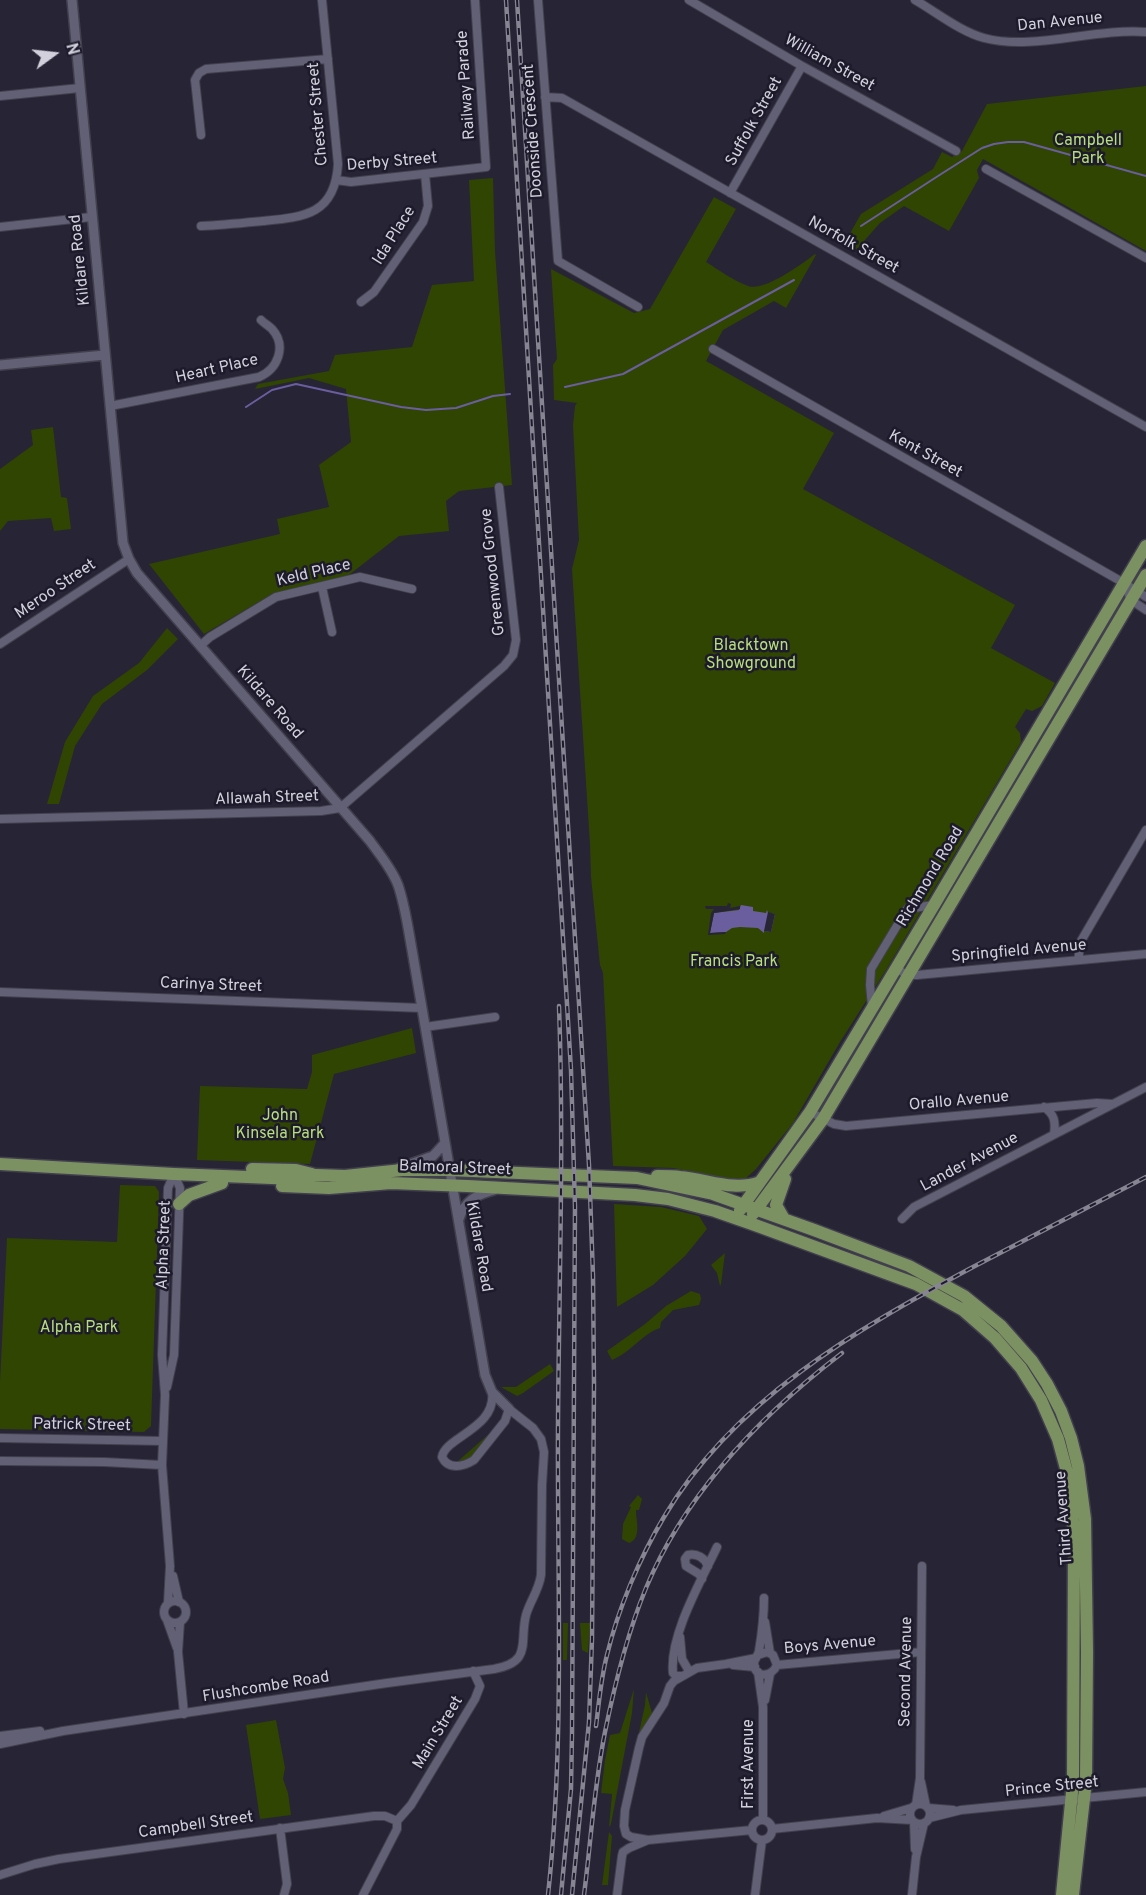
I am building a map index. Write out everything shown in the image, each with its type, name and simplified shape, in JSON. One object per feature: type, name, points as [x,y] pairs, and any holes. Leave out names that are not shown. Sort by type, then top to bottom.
[{"type":"main road","name":"Richmond Road","points":[[747,1222],[760,1182],[810,1112],[1146,546]]},
{"type":"main road","name":"Richmond Road","points":[[734,1218],[750,1207],[796,1156],[823,1119],[907,975],[1138,596],[1146,575]]},
{"type":"main road","points":[[784,1219],[778,1210],[777,1200],[796,1156]]},
{"type":"main road","name":"Balmoral Street","points":[[0,1164],[296,1179],[316,1175],[345,1176],[391,1171],[449,1170],[638,1178],[713,1194],[750,1207]]},
{"type":"main road","name":"Balmoral Street","points":[[174,1174],[188,1181],[329,1188],[391,1183],[635,1195],[685,1202],[747,1222]]},
{"type":"main road","points":[[638,1178],[681,1177],[740,1186],[750,1186],[760,1182]]},
{"type":"main road","points":[[179,1204],[189,1195],[222,1183]]},
{"type":"main road","name":"Third Avenue","points":[[750,1207],[909,1266],[964,1296],[1001,1326],[1032,1361],[1061,1412],[1071,1438],[1083,1496],[1087,1652],[1073,1895]]},
{"type":"main road","name":"Third Avenue","points":[[747,1222],[902,1278],[949,1302],[995,1338],[1021,1368],[1041,1400],[1064,1456],[1071,1487],[1073,1511],[1078,1799],[1062,1895]]},
{"type":"street","name":"Kildare Road","points":[[72,0],[123,543],[137,573],[381,855],[397,883],[406,915],[485,1375],[492,1392],[508,1409]]},
{"type":"street","name":"Chester Street","points":[[201,226],[306,216],[325,202],[336,180],[338,164],[322,0]]},
{"type":"street","name":"Railway Parade","points":[[474,0],[486,167]]},
{"type":"street","name":"Doonside Crescent","points":[[538,0],[558,261],[638,307]]},
{"type":"street","name":"William Street","points":[[689,0],[802,66],[956,151]]},
{"type":"street","name":"Dan Avenue","points":[[915,0],[967,31],[997,40],[1032,41],[1117,30],[1146,32]]},
{"type":"street","points":[[201,135],[195,80],[199,73],[206,69],[328,59]]},
{"type":"street","name":"Suffolk Street","points":[[730,193],[802,66]]},
{"type":"street","points":[[0,96],[80,88]]},
{"type":"street","name":"Norfolk Street","points":[[545,97],[562,98],[1146,427]]},
{"type":"street","name":"Derby Street","points":[[336,180],[351,182],[486,167]]},
{"type":"street","points":[[986,169],[1146,258]]},
{"type":"street","name":"Ida Place","points":[[361,302],[374,292],[423,222],[428,206],[425,174]]},
{"type":"street","points":[[0,227],[91,217]]},
{"type":"street","name":"Heart Place","points":[[110,406],[267,374],[279,358],[280,348],[273,330],[261,320]]},
{"type":"street","name":"Kent Street","points":[[712,349],[1124,583],[1138,596],[1146,610]]},
{"type":"street","points":[[0,365],[105,355]]},
{"type":"street","name":"Greenwood Grove","points":[[499,487],[516,640],[513,655]]},
{"type":"street","name":"Meroo Street","points":[[0,644],[129,559]]},
{"type":"street","name":"Keld Place","points":[[200,646],[210,637],[271,599],[360,577],[412,589]]},
{"type":"street","points":[[322,586],[332,632]]},
{"type":"street","name":"Allawah Street","points":[[0,819],[321,812],[340,808],[504,666],[513,655]]},
{"type":"street","points":[[1078,960],[1081,941],[1146,830]]},
{"type":"street","points":[[872,1009],[871,969],[907,909],[934,905]]},
{"type":"street","name":"Springfield Avenue","points":[[907,975],[1146,954]]},
{"type":"street","points":[[896,968],[907,975]]},
{"type":"street","name":"Carinya Street","points":[[0,992],[422,1008]]},
{"type":"street","points":[[425,1027],[495,1017]]},
{"type":"street","name":"Lander Avenue","points":[[902,1219],[914,1207],[1146,1087]]},
{"type":"street","name":"Orallo Avenue","points":[[810,1112],[834,1124],[846,1126],[1044,1107],[1113,1104]]},
{"type":"street","points":[[1044,1107],[1054,1118],[1054,1134]]},
{"type":"street","points":[[391,1171],[426,1160],[444,1144]]},
{"type":"street","name":"Alpha Street","points":[[165,1395],[174,1355],[180,1188],[174,1174]]},
{"type":"street","name":"Alpha Street","points":[[168,1603],[170,1566],[162,1465],[165,1395],[162,1355],[168,1188],[174,1174]]},
{"type":"street","points":[[458,1221],[461,1210],[471,1199],[478,1194],[502,1187]]},
{"type":"street","points":[[472,1671],[503,1668],[515,1661],[521,1654],[524,1647],[526,1617],[540,1584],[544,1452],[541,1439],[533,1428],[508,1409],[505,1421],[474,1460],[467,1464],[454,1466],[446,1464],[442,1457],[444,1450],[486,1415],[492,1406],[492,1392]]},
{"type":"street","name":"Patrick Street","points":[[0,1438],[163,1441]]},
{"type":"street","points":[[0,1461],[115,1462],[162,1465]]},
{"type":"street","points":[[717,1547],[679,1630],[674,1647],[673,1670],[674,1675],[685,1673],[697,1668],[757,1656],[764,1652],[770,1653],[777,1665],[771,1674],[764,1675],[756,1670],[726,1664]]},
{"type":"street","points":[[702,1579],[699,1574],[687,1566],[685,1559],[690,1554],[697,1555],[706,1561],[708,1566]]},
{"type":"street","name":"Alpha Street","points":[[170,1566],[179,1602]]},
{"type":"street","name":"Second Avenue","points":[[914,1807],[920,1778],[922,1566]]},
{"type":"street","points":[[764,1598],[764,1615],[770,1653]]},
{"type":"street","points":[[167,1620],[173,1623],[180,1622],[186,1613],[184,1606],[174,1601],[168,1603],[164,1612],[178,1652]]},
{"type":"street","points":[[756,1670],[764,1615]]},
{"type":"street","points":[[180,1622],[178,1652],[184,1714]]},
{"type":"street","points":[[679,1630],[685,1673]]},
{"type":"street","name":"Boys Avenue","points":[[777,1665],[921,1652]]},
{"type":"street","name":"First Avenue","points":[[756,1670],[763,1707],[764,1820]]},
{"type":"street","name":"Flushcombe Road","points":[[0,1744],[63,1731],[472,1671]]},
{"type":"street","name":"Main Street","points":[[363,1895],[397,1829],[397,1821],[411,1804],[475,1699],[480,1686],[472,1671]]},
{"type":"street","points":[[685,1673],[670,1686],[664,1703],[642,1737],[626,1803],[624,1826],[628,1836],[648,1840],[752,1830]]},
{"type":"street","name":"First Avenue","points":[[763,1707],[771,1674]]},
{"type":"street","name":"Flushcombe Road","points":[[0,1736],[63,1731]]},
{"type":"street","name":"Second Avenue","points":[[920,1778],[927,1807]]},
{"type":"street","name":"Prince Street","points":[[927,1807],[961,1810],[1146,1792]]},
{"type":"street","points":[[772,1829],[877,1818],[921,1804],[927,1807],[930,1813],[916,1857]]},
{"type":"street","points":[[912,1895],[916,1857],[913,1821],[910,1814],[914,1807]]},
{"type":"street","name":"Prince Street","points":[[927,1821],[961,1810]]},
{"type":"street","name":"Campbell Street","points":[[0,1875],[59,1859],[280,1828],[374,1816],[392,1818],[397,1821]]},
{"type":"street","points":[[877,1818],[927,1821]]},
{"type":"street","points":[[764,1820],[772,1829],[768,1838],[762,1840],[754,1836],[752,1830],[754,1824],[764,1820]]},
{"type":"street","points":[[280,1828],[286,1884],[284,1895]]},
{"type":"street","points":[[617,1895],[623,1852],[648,1840]]},
{"type":"street","points":[[755,1895],[762,1840]]},
{"type":"green space","name":"Campbell Park","points":[[1146,86],[1146,251],[983,159],[977,170],[979,178],[949,231],[904,206],[880,223],[856,250],[844,244],[861,214],[933,169],[942,152],[952,157],[962,151],[987,104]]},
{"type":"green space","points":[[493,178],[495,251],[512,485],[459,491],[446,501],[449,531],[399,536],[345,578],[272,594],[204,634],[149,564],[280,534],[277,519],[329,507],[319,465],[351,442],[346,389],[309,378],[255,389],[258,384],[329,371],[335,355],[412,347],[432,285],[474,281],[469,180]]},
{"type":"green space","points":[[714,197],[736,209],[706,262],[732,278],[748,286],[763,285],[783,276],[816,255],[786,308],[774,301],[723,330],[706,361],[834,433],[803,489],[1015,605],[991,648],[1055,683],[1042,706],[1032,711],[1026,709],[1015,727],[1020,733],[1021,742],[793,1123],[756,1169],[745,1179],[729,1179],[673,1168],[613,1166],[603,973],[600,965],[591,877],[572,569],[579,540],[573,425],[577,403],[554,400],[553,365],[557,359],[551,269],[634,313],[650,309]]},
{"type":"green space","points":[[53,427],[61,497],[67,498],[71,529],[54,531],[51,518],[8,521],[0,531],[0,469],[33,445],[31,430]]},
{"type":"green space","points":[[167,628],[178,639],[147,670],[102,704],[75,746],[59,804],[47,804],[65,742],[93,696],[139,663]]},
{"type":"green space","name":"John Kinsela Park","points":[[412,1028],[416,1053],[334,1074],[310,1164],[197,1160],[200,1086],[307,1089],[312,1072],[312,1055]]},
{"type":"green space","name":"Alpha Park","points":[[120,1185],[155,1186],[159,1192],[151,1426],[144,1432],[0,1429],[7,1238],[117,1242]]},
{"type":"green space","points":[[614,1204],[661,1207],[699,1216],[707,1229],[685,1256],[653,1285],[617,1307]]},
{"type":"green space","points":[[725,1253],[720,1286],[717,1273],[711,1265]]},
{"type":"green space","points":[[691,1291],[700,1294],[699,1305],[673,1310],[661,1322],[660,1328],[612,1360],[607,1351],[666,1306]]},
{"type":"green space","points":[[550,1364],[554,1371],[517,1396],[501,1387],[516,1387]]},
{"type":"green space","points":[[498,1426],[471,1458],[457,1462]]},
{"type":"green space","points":[[638,1495],[642,1499],[639,1510],[636,1510],[637,1534],[629,1543],[622,1539],[623,1524],[631,1507],[629,1506]]},
{"type":"green space","points":[[563,1623],[568,1623],[567,1660],[563,1660]]},
{"type":"green space","points":[[580,1623],[590,1623],[588,1653],[582,1650]]},
{"type":"green space","points":[[634,1689],[632,1713],[609,1827],[612,1794],[601,1793],[605,1760],[610,1735],[620,1733]]},
{"type":"green space","points":[[646,1692],[653,1717],[631,1769],[645,1705]]},
{"type":"green space","points":[[276,1720],[285,1768],[283,1779],[288,1793],[291,1815],[260,1819],[246,1725]]},
{"type":"green space","points":[[609,1832],[612,1836],[608,1885],[602,1885]]},
{"type":"shaded area","points":[[741,905],[753,907],[753,911],[766,913],[767,910],[768,913],[775,914],[771,932],[764,931],[764,933],[758,928],[740,927],[726,932],[710,933],[714,913],[739,910]]},
{"type":"pier","points":[[728,903],[731,904],[730,908],[740,906],[740,909],[714,913],[710,933],[726,932],[725,934],[708,935],[711,913],[714,909],[706,909],[705,906],[727,906]]},
{"type":"pier","points":[[768,912],[775,914],[771,932],[764,931]]},
{"type":"waterway","points":[[861,226],[982,148],[994,144],[1024,142],[1146,176]]},
{"type":"waterway","points":[[565,387],[623,374],[794,280]]},
{"type":"waterway","points":[[246,407],[272,390],[296,384],[401,407],[426,410],[456,408],[493,396],[510,394]]},
{"type":"railway","points":[[506,0],[571,1070],[575,1207],[571,1789],[561,1895]]},
{"type":"railway","points":[[517,0],[589,1165],[593,1276],[592,1639],[589,1722],[572,1895]]},
{"type":"railway","points":[[548,1895],[557,1778],[559,1660],[558,1424],[561,1163],[559,1006]]},
{"type":"railway","points":[[596,1726],[603,1672],[612,1638],[638,1566],[664,1517],[692,1475],[725,1437],[801,1371],[842,1342],[973,1267],[1146,1177]]},
{"type":"railway","points":[[584,1895],[605,1732],[622,1659],[646,1588],[682,1520],[729,1458],[783,1402],[842,1353]]},
{"type":"park label","name":"Blacktown Showground","points":[[751,656]]},
{"type":"park label","name":"Francis Park","points":[[734,963]]}]
